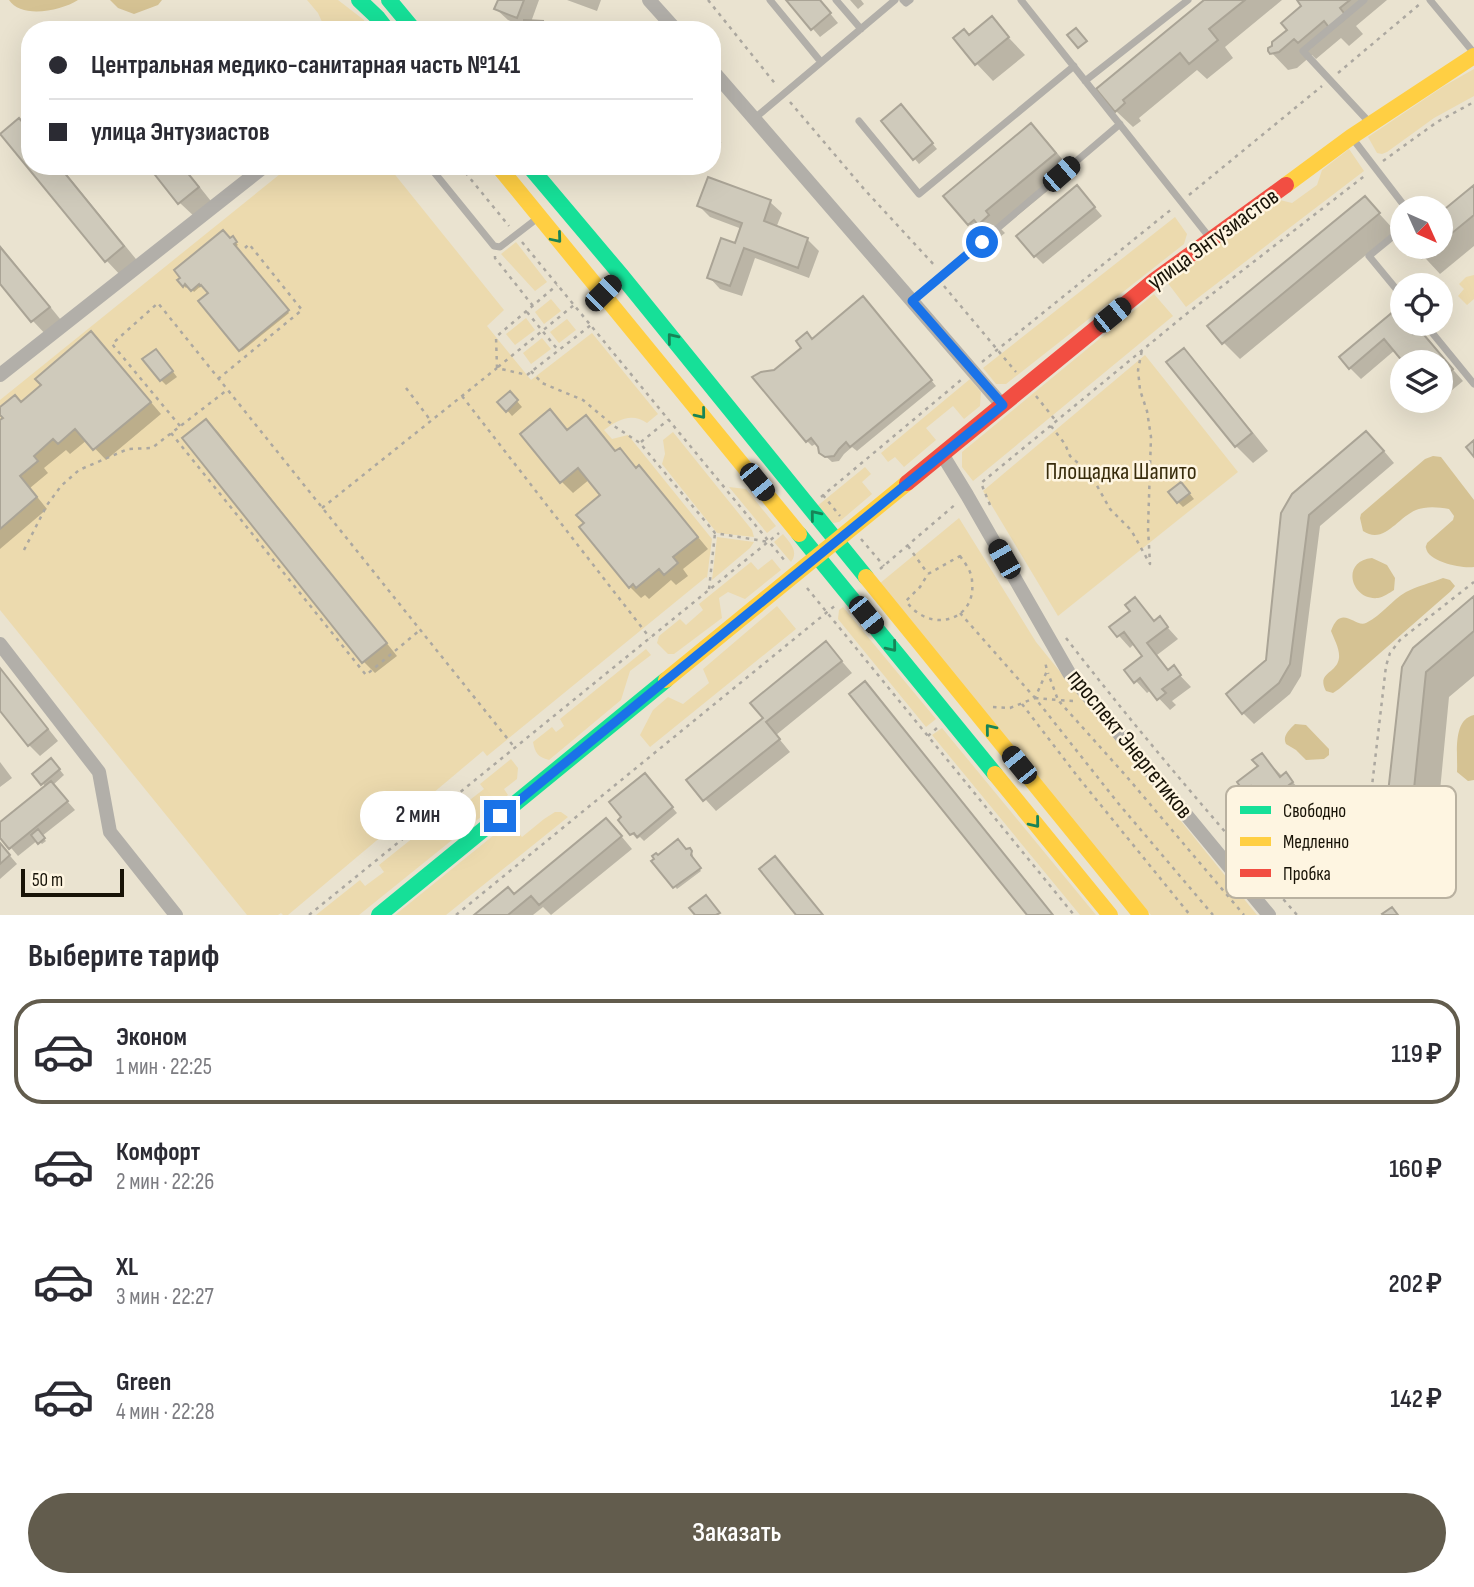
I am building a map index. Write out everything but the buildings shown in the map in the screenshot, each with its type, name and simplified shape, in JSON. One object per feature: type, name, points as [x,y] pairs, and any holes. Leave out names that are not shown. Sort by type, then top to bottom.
[{"type":"main road","points":[[359,0],[380,21]]},
{"type":"main road","points":[[383,21],[390,1]]},
{"type":"main road","points":[[390,1],[407,21]]},
{"type":"main road","name":"улица Энтузиастов","points":[[379,915],[1155,280],[1351,137],[1474,54]]},
{"type":"main road","points":[[505,175],[1110,915]]},
{"type":"main road","points":[[536,175],[621,275],[1141,915]]},
{"type":"main road","points":[[539,216],[558,201]]},
{"type":"main road","points":[[603,293],[621,275]]},
{"type":"street","points":[[652,1],[669,21]]},
{"type":"street","points":[[721,80],[1003,405]]},
{"type":"street","points":[[0,376],[253,175]]},
{"type":"street","name":"проспект Энергетиков","points":[[942,454],[1069,673],[1226,862]]},
{"type":"street","points":[[0,644],[99,772],[110,832],[176,915]]},
{"type":"street","name":"проспект Энергетиков","points":[[1255,898],[1269,915]]},
{"type":"lane","points":[[770,0],[821,62]]},
{"type":"lane","points":[[836,0],[861,29]]},
{"type":"lane","points":[[755,118],[895,0]]},
{"type":"lane","points":[[903,0],[906,3],[910,0]]},
{"type":"lane","points":[[1021,0],[1211,240]]},
{"type":"lane","points":[[1085,81],[1188,0]]},
{"type":"lane","points":[[1364,0],[1303,51],[1371,124]]},
{"type":"lane","points":[[1430,0],[1474,54]]},
{"type":"lane","points":[[859,121],[919,194],[1074,66]]},
{"type":"lane","points":[[912,301],[1120,124]]},
{"type":"lane","points":[[1351,137],[1397,196]]},
{"type":"lane","points":[[436,175],[494,246],[500,247],[539,216]]},
{"type":"lane","points":[[1390,239],[1369,256],[1390,281]]},
{"type":"lane","points":[[1435,336],[1474,384]]},
{"type":"path","points":[[708,0],[836,158],[941,277],[1056,421]]},
{"type":"path","points":[[810,507],[972,370],[1330,80],[1424,0]]},
{"type":"path","points":[[868,579],[1185,315],[1375,167],[1437,122],[1474,102]]},
{"type":"path","points":[[467,175],[1074,915]]},
{"type":"path","points":[[218,379],[302,310],[249,244],[243,250]]},
{"type":"path","points":[[494,246],[495,258],[533,306]]},
{"type":"path","points":[[497,368],[496,337],[557,285]]},
{"type":"path","points":[[180,426],[112,344],[158,303],[515,748]]},
{"type":"path","points":[[322,508],[574,305]]},
{"type":"path","points":[[526,311],[558,350]]},
{"type":"path","points":[[497,368],[527,375],[591,325]]},
{"type":"path","points":[[1051,425],[1070,456],[1086,470],[1111,509],[1131,530],[1150,564],[1148,515],[1152,437],[1140,390],[1138,370],[1142,350]]},
{"type":"path","points":[[531,371],[542,383],[583,400],[640,443],[715,533],[769,542]]},
{"type":"path","points":[[406,388],[431,421]]},
{"type":"path","points":[[24,550],[47,505],[61,486],[79,470],[128,449],[152,448],[227,390]]},
{"type":"path","points":[[462,396],[650,638]]},
{"type":"path","points":[[640,443],[668,419]]},
{"type":"path","points":[[171,433],[366,675],[420,630]]},
{"type":"path","points":[[981,483],[992,510]]},
{"type":"path","points":[[309,915],[791,524]]},
{"type":"path","points":[[709,591],[715,533]]},
{"type":"path","points":[[908,546],[928,574]]},
{"type":"path","points":[[960,556],[970,572],[972,580],[969,602],[950,620],[926,618],[910,608],[906,601],[928,574],[960,556]]},
{"type":"path","points":[[1372,786],[1386,666],[1390,653],[1400,640],[1474,582]]},
{"type":"path","points":[[456,915],[849,594]]},
{"type":"path","points":[[960,613],[1035,698],[1118,803],[1213,915]]},
{"type":"path","points":[[1064,635],[1107,692],[1226,833]]},
{"type":"path","points":[[1045,660],[1059,700],[1226,894]]},
{"type":"path","points":[[1035,698],[1047,671]]},
{"type":"path","points":[[967,701],[988,707],[1010,708],[1035,698],[1094,702]]},
{"type":"path","points":[[1022,703],[1077,777],[1190,915]]},
{"type":"path","points":[[928,736],[948,716]]},
{"type":"path","points":[[1230,898],[1244,915]]},
{"type":"path","points":[[1282,898],[1297,915]]},
{"type":"green space","points":[[307,0],[338,0],[364,21],[322,21]]},
{"type":"green space","points":[[1474,69],[1474,96],[1434,118],[1387,152],[1377,153],[1368,137]]},
{"type":"green space","points":[[1349,149],[1364,171],[1186,307],[1167,282],[1280,200],[1292,203],[1317,185],[1322,170]]},
{"type":"green space","points":[[279,175],[395,175],[504,310],[487,326],[531,380],[592,333],[658,414],[647,423],[630,418],[614,423],[604,430],[612,439],[628,435],[712,539],[707,578],[487,756],[483,751],[288,915],[247,915],[0,610],[0,400]]},
{"type":"green space","points":[[1175,217],[1187,234],[1184,244],[1006,384],[996,384],[983,368]]},
{"type":"green space","points":[[516,242],[547,282],[535,291],[501,254]]},
{"type":"green space","points":[[1474,275],[1474,299],[1467,305],[1458,296],[1464,289],[1459,284],[1466,277]]},
{"type":"green space","points":[[1154,294],[1173,316],[973,481],[962,467],[962,452]]},
{"type":"green space","points":[[551,299],[561,311],[544,324],[535,312]]},
{"type":"green space","points":[[526,318],[535,330],[515,345],[506,334]]},
{"type":"green space","points":[[567,319],[576,330],[559,343],[550,332]]},
{"type":"green space","points":[[542,338],[551,349],[531,364],[523,353]]},
{"type":"green space","name":"Площадка Шапито","points":[[1145,355],[1238,472],[1058,616],[983,491]]},
{"type":"green space","points":[[970,379],[981,392],[980,406],[964,419],[953,406],[926,428],[936,440],[904,467],[895,457],[888,462],[881,453]]},
{"type":"green space","points":[[673,432],[752,530],[754,537],[717,533],[662,464],[665,454],[663,440]]},
{"type":"green space","points":[[865,467],[871,474],[862,482],[872,494],[839,522],[833,523],[816,507]]},
{"type":"green space","points":[[729,487],[746,489],[776,526],[767,533]]},
{"type":"green space","points":[[959,518],[1036,642],[1226,877],[1226,898],[1243,898],[1257,915],[1151,915],[879,584]]},
{"type":"green space","points":[[783,534],[794,551],[791,562],[774,542]]},
{"type":"green space","points":[[717,537],[754,542],[712,580]]},
{"type":"green space","points":[[772,559],[781,570],[745,599],[728,592],[719,598],[722,618],[674,654],[668,654],[657,643],[659,636],[680,619],[686,625],[703,610],[699,604],[751,562],[758,570]]},
{"type":"green space","points":[[777,606],[796,629],[650,747],[640,735],[653,710],[668,697],[683,704],[709,683],[703,669]]},
{"type":"green space","points":[[843,607],[936,719],[926,727],[838,619],[839,610]]},
{"type":"green space","points":[[646,649],[651,655],[630,671],[621,700],[549,760],[538,754],[533,742],[552,727],[556,732],[564,726],[560,719]]},
{"type":"green space","points":[[942,728],[1096,915],[1080,915],[932,735]]},
{"type":"green space","points":[[511,759],[518,768],[517,779],[504,789],[508,795],[359,915],[316,915],[360,880],[365,886],[384,872],[379,865],[458,802],[462,806],[484,789],[480,784]]},
{"type":"green space","points":[[555,812],[561,812],[568,817],[446,915],[395,915],[510,822],[522,837]]},
{"type":"shaded area","points":[[9,0],[78,0],[52,10],[32,11],[22,10]]},
{"type":"shaded area","points":[[110,0],[162,0],[158,5],[134,14],[118,8]]},
{"type":"shaded area","points":[[1441,457],[1474,500],[1474,567],[1455,566],[1439,561],[1428,553],[1427,543],[1453,520],[1454,516],[1449,509],[1420,509],[1377,535],[1363,531],[1361,514],[1425,459]]},
{"type":"shaded area","points":[[1372,558],[1387,565],[1395,578],[1394,590],[1378,598],[1361,593],[1353,580],[1356,566]]},
{"type":"shaded area","points":[[1443,578],[1450,580],[1455,586],[1451,591],[1339,689],[1333,693],[1326,691],[1325,676],[1335,667],[1339,658],[1331,631],[1339,619],[1344,617],[1366,623],[1406,592]]},
{"type":"shaded area","points":[[1474,715],[1474,780],[1468,781],[1457,772],[1458,739],[1462,723]]},
{"type":"shaded area","points":[[1295,724],[1306,725],[1329,749],[1329,755],[1324,759],[1306,760],[1286,744],[1288,731]]},
{"type":"traffic: fast","points":[[359,0],[380,21]]},
{"type":"traffic: fast","points":[[389,0],[406,21]]},
{"type":"traffic: fast","points":[[537,175],[866,577]]},
{"type":"traffic: fast","points":[[799,534],[995,774]]},
{"type":"traffic: fast","points":[[379,915],[666,680]]},
{"type":"traffic: slow","points":[[1286,185],[1351,137],[1474,56]]},
{"type":"traffic: slow","points":[[505,175],[799,534]]},
{"type":"traffic: slow","points":[[666,680],[907,483]]},
{"type":"traffic: slow","points":[[866,577],[1141,915]]},
{"type":"traffic: slow","points":[[995,774],[1110,915]]},
{"type":"traffic: jam","points":[[907,483],[1155,280],[1286,185]]},
{"type":"route","points":[[500,816],[1003,405],[912,301],[982,242]]}]
